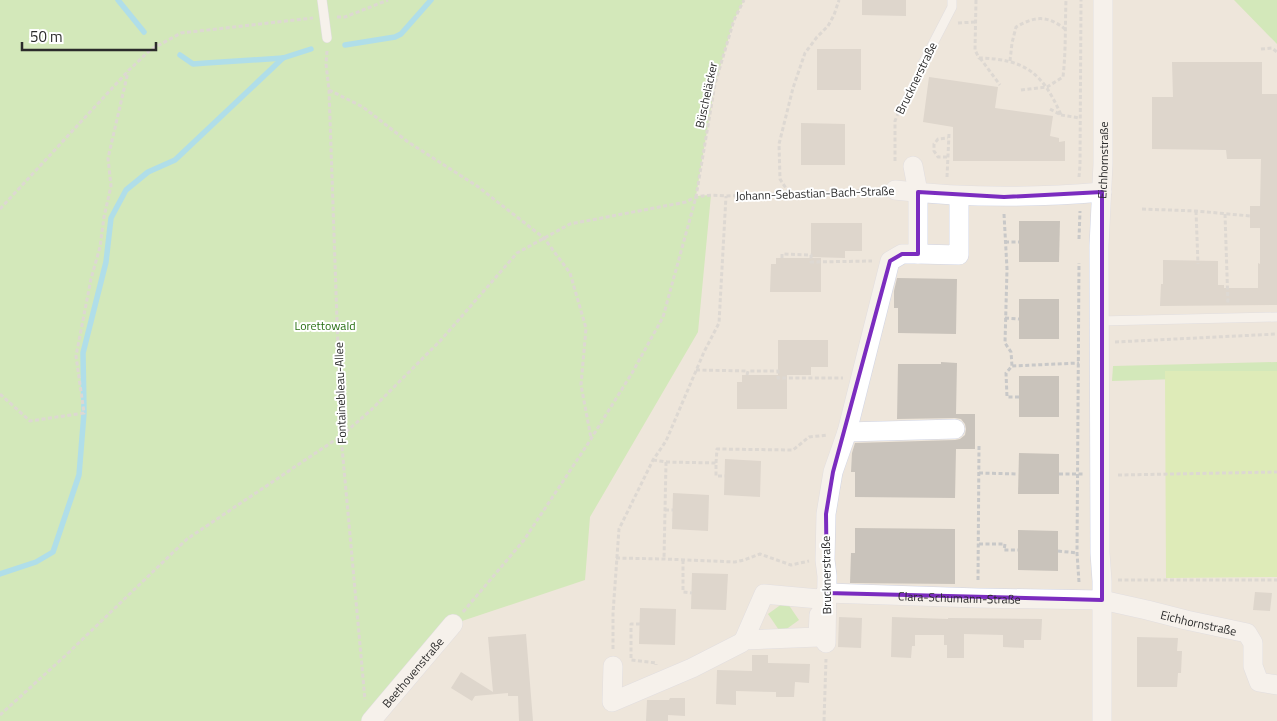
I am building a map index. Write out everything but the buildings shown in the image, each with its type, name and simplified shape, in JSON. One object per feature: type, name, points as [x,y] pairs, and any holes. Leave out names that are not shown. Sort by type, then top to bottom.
[{"type":"street","name":"Eichhornstraße","points":[[1102,721],[1099,246],[1103,164],[1103,0]]},
{"type":"street","points":[[913,166],[918,192],[918,254]]},
{"type":"street","name":"Johann-Sebastian-Bach-Straße","points":[[895,190],[1004,197],[1102,192]]},
{"type":"street","points":[[890,261],[902,254],[959,255],[953,195]]},
{"type":"street","name":"Brucknerstraße","points":[[826,643],[823,596],[827,576],[825,560],[826,514],[830,489],[833,472],[847,432],[890,261]]},
{"type":"street","points":[[847,432],[955,429]]},
{"type":"street","name":"Clara-Schumann-Straße","points":[[744,640],[764,594],[1102,600]]},
{"type":"street","points":[[613,666],[612,702],[692,668],[742,643],[744,640],[818,637],[823,596]]},
{"type":"street","name":"Eichhornstraße","points":[[1102,600],[1246,633],[1253,643],[1253,666],[1268,684]]},
{"type":"street","name":"Beethovenstraße","points":[[368,714],[452,624]]},
{"type":"lane","points":[[322,0],[327,38]]},
{"type":"lane","name":"Brucknerstraße","points":[[923,63],[952,6],[952,0]]},
{"type":"lane","points":[[1100,320],[1277,317]]},
{"type":"path","points":[[1,207],[129,70],[150,50],[181,33],[324,17],[345,17],[388,0]]},
{"type":"path","name":"Büscheläcker","points":[[452,624],[524,540],[591,439],[632,373],[663,317],[696,197],[715,84],[734,20],[744,0]]},
{"type":"path","points":[[789,193],[780,178],[779,144],[793,88],[805,52],[828,26],[834,15],[838,0]]},
{"type":"path","points":[[976,0],[976,50],[1000,85]]},
{"type":"path","points":[[1020,90],[1047,87],[1063,77],[1066,0]]},
{"type":"path","points":[[1080,165],[1081,0]]},
{"type":"path","points":[[1010,61],[1016,27],[1029,20],[1042,18],[1056,22],[1065,29]]},
{"type":"path","points":[[1261,49],[1272,48],[1277,52]]},
{"type":"path","points":[[980,58],[998,58],[1017,63],[1034,74],[1047,87],[1054,98],[1060,115]]},
{"type":"path","name":"Brucknerstraße","points":[[895,190],[895,121],[906,93],[923,63]]},
{"type":"path","name":"Fontainebleau-Allee","points":[[326,64],[329,90],[340,436],[368,714]]},
{"type":"path","points":[[0,394],[30,421],[84,413],[76,356],[112,186],[108,158],[129,70]]},
{"type":"path","points":[[329,90],[363,107],[408,142],[477,186],[544,238],[570,273],[586,328],[581,385],[591,439]]},
{"type":"path","points":[[1050,109],[1060,115],[1080,118]]},
{"type":"path","points":[[949,134],[948,157],[953,195]]},
{"type":"path","points":[[948,138],[938,139],[934,144],[934,151],[938,157],[948,157]]},
{"type":"path","name":"Johann-Sebastian-Bach-Straße","points":[[0,715],[65,656],[187,538],[340,436],[370,411],[441,340],[517,253],[570,224],[686,202],[696,197],[895,190]]},
{"type":"path","points":[[1079,244],[1080,194]]},
{"type":"path","points":[[613,666],[613,613],[619,529],[653,460],[666,441],[718,323],[726,196]]},
{"type":"path","points":[[1004,197],[1006,269],[1005,343],[1011,352],[1012,366],[1006,373],[1006,397],[1019,397]]},
{"type":"path","points":[[1142,209],[1250,216]]},
{"type":"path","points":[[1196,211],[1198,264]]},
{"type":"path","points":[[1226,214],[1228,309]]},
{"type":"path","points":[[1005,242],[1020,242]]},
{"type":"path","points":[[782,258],[782,254],[811,254],[810,262],[824,260],[890,261]]},
{"type":"path","points":[[1079,254],[1077,474],[1079,584]]},
{"type":"path","points":[[1005,318],[1019,318]]},
{"type":"path","points":[[1114,342],[1277,334]]},
{"type":"path","points":[[1012,366],[1100,362]]},
{"type":"path","points":[[696,370],[748,373],[778,371],[778,378],[790,376],[861,378]]},
{"type":"path","points":[[725,476],[716,476],[717,449],[793,450],[809,438],[847,432]]},
{"type":"path","points":[[978,598],[979,445]]},
{"type":"path","points":[[653,460],[666,462],[716,462]]},
{"type":"path","points":[[664,559],[666,462]]},
{"type":"path","points":[[1059,474],[1277,472]]},
{"type":"path","points":[[979,474],[1018,474]]},
{"type":"path","points":[[665,510],[673,510]]},
{"type":"path","points":[[979,544],[1004,544],[1004,550],[1018,550]]},
{"type":"path","points":[[1058,551],[1100,553]]},
{"type":"path","points":[[616,558],[735,562],[760,554],[791,565],[825,560]]},
{"type":"path","points":[[683,560],[683,592],[692,593]]},
{"type":"path","points":[[1115,580],[1277,580]]},
{"type":"path","points":[[640,624],[631,624],[630,660],[656,663],[656,683]]},
{"type":"path","points":[[824,721],[826,643]]},
{"type":"highlighted area","points":[[918,192],[1004,197],[1102,192],[1102,600],[827,593],[826,514],[833,472],[890,261],[902,254],[918,254]]},
{"type":"green space","name":"Lorettowald","points":[[0,0],[744,0],[734,20],[715,84],[696,196],[711,195],[698,332],[590,517],[585,580],[453,624],[371,721],[0,721]]},
{"type":"green space","points":[[1234,0],[1277,0],[1277,44]]},
{"type":"green space","points":[[1277,362],[1277,376],[1112,381],[1113,366]]},
{"type":"green space","points":[[1165,371],[1277,371],[1277,577],[1166,578]]},
{"type":"green space","points":[[786,601],[799,620],[781,633],[768,614]]},
{"type":"waterway","points":[[118,0],[144,32]]},
{"type":"waterway","points":[[345,45],[395,37],[401,34],[431,0]]},
{"type":"waterway","points":[[180,55],[193,64],[283,58],[311,49]]},
{"type":"waterway","points":[[0,574],[36,562],[53,552],[79,475],[84,413],[83,353],[106,262],[111,218],[126,190],[148,172],[175,160],[283,58]]}]
